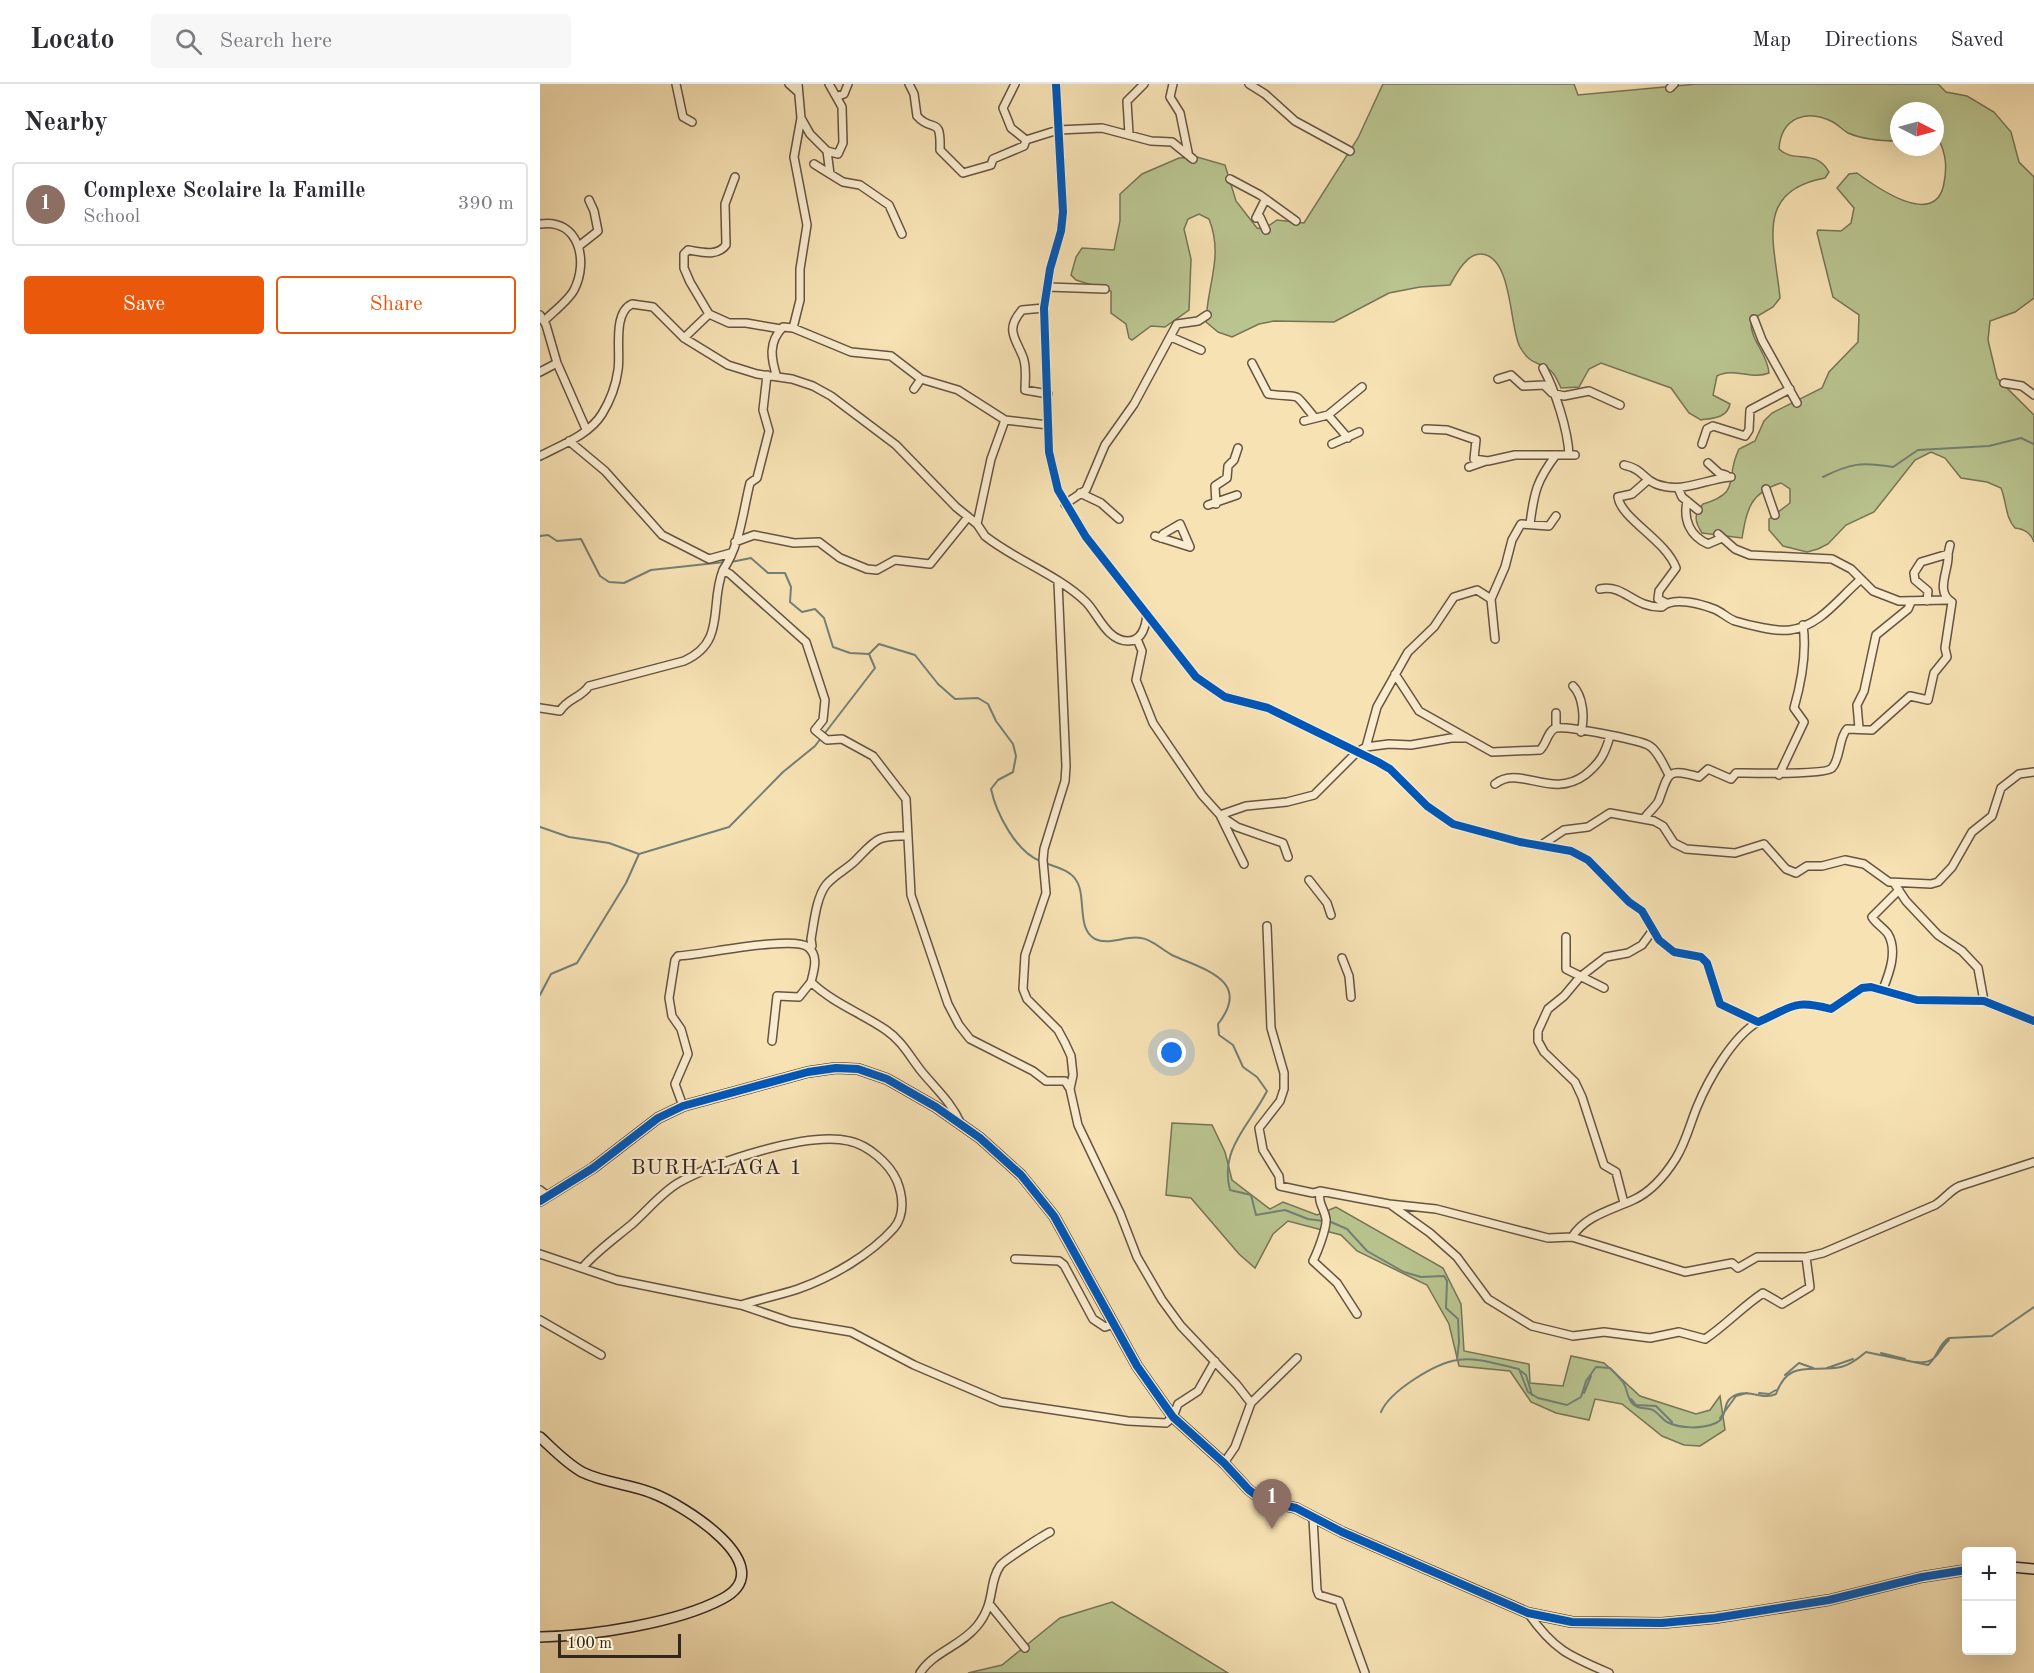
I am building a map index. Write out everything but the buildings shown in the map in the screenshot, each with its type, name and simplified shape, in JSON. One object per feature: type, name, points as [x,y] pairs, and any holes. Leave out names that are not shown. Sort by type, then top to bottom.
[{"type":"street","points":[[676,84],[683,117],[692,122]]},
{"type":"street","points":[[789,84],[798,88],[801,118],[794,157],[807,225],[800,269],[800,300],[793,328]]},
{"type":"street","points":[[801,118],[810,134],[827,151],[838,154],[842,148],[842,107],[838,96],[829,84]]},
{"type":"street","points":[[838,96],[844,94],[848,84]]},
{"type":"street","points":[[909,84],[914,94],[917,116],[937,126],[940,131],[940,150],[963,173],[991,165],[993,159],[1024,146],[1026,140]]},
{"type":"street","points":[[1015,84],[1003,108],[1011,128],[1026,140]]},
{"type":"street","points":[[1056,84],[1061,231],[1044,308],[1052,470],[1065,504],[1103,561],[1147,613],[1176,654],[1210,689],[1225,697],[1268,708],[1390,769],[1427,806],[1453,824],[1540,846],[1571,851],[1588,860],[1629,902],[1642,911],[1659,940],[1674,952],[1701,957],[1707,963],[1720,1004],[1758,1022]]},
{"type":"street","points":[[1129,134],[1127,101],[1144,84]]},
{"type":"street","points":[[1026,140],[1058,130],[1102,128],[1151,141],[1172,142],[1190,156],[1180,113],[1170,98],[1173,84]]},
{"type":"street","points":[[1249,84],[1265,94],[1295,121],[1350,151]]},
{"type":"street","points":[[827,151],[830,174]]},
{"type":"street","points":[[814,164],[843,182],[860,185],[889,205],[902,234]]},
{"type":"street","points":[[735,177],[725,204],[728,239],[724,249],[711,253],[688,249],[684,254],[684,268],[709,314],[729,323],[746,323],[781,329],[793,328],[851,352],[891,356],[921,378],[958,390],[1005,420],[1048,425]]},
{"type":"street","points":[[1230,179],[1296,221]]},
{"type":"street","points":[[579,246],[598,231],[589,200]]},
{"type":"street","points":[[1265,200],[1256,218],[1260,217],[1266,230]]},
{"type":"street","points":[[540,224],[558,223],[569,228],[579,246],[579,274],[574,291],[542,318],[557,363],[586,429]]},
{"type":"street","points":[[1047,287],[1105,289]]},
{"type":"street","points":[[540,456],[569,441],[602,414],[615,384],[619,367],[619,329],[628,305],[639,303],[653,307],[684,338],[728,365],[813,386],[879,431],[993,542],[1085,601],[1104,627],[1120,639],[1129,641],[1137,639],[1143,632],[1147,613]]},
{"type":"street","points":[[1044,308],[1022,310],[1012,327],[1014,341],[1023,357],[1025,390],[1048,394]]},
{"type":"street","points":[[684,338],[709,314]]},
{"type":"street","points":[[1065,504],[1086,490],[1105,445],[1134,404],[1177,324],[1198,321],[1207,315]]},
{"type":"street","points":[[1754,319],[1762,340],[1797,403]]},
{"type":"street","points":[[777,377],[771,352],[781,329]]},
{"type":"street","points":[[1171,337],[1201,350]]},
{"type":"street","points":[[540,372],[557,363]]},
{"type":"street","points":[[1252,363],[1268,394],[1290,393],[1299,397],[1315,418]]},
{"type":"street","points":[[1469,467],[1515,455],[1572,455],[1564,423],[1543,368]]},
{"type":"street","points":[[540,708],[560,711],[567,701],[582,697],[589,686],[684,661],[698,655],[714,630],[718,583],[735,542],[750,483],[757,478],[766,450],[770,431],[763,410],[767,375]]},
{"type":"street","points":[[1498,379],[1511,375],[1523,386],[1544,385],[1552,393],[1564,396],[1589,391],[1620,405]]},
{"type":"street","points":[[914,389],[921,378]]},
{"type":"street","points":[[2004,383],[2022,386],[2034,395]]},
{"type":"street","points":[[1304,421],[1328,415],[1362,387]]},
{"type":"street","points":[[1702,444],[1707,429],[1713,426],[1745,436],[1749,430],[1750,410],[1790,390]]},
{"type":"street","points":[[1328,415],[1348,438]]},
{"type":"street","points":[[977,524],[991,459],[1005,420]]},
{"type":"street","points":[[1426,429],[1447,430],[1475,436],[1474,459],[1488,461]]},
{"type":"street","points":[[1332,444],[1359,432]]},
{"type":"street","points":[[569,441],[605,471],[662,535],[709,559],[731,553]]},
{"type":"street","points":[[1216,504],[1215,486],[1227,478],[1228,466],[1234,460],[1238,448]]},
{"type":"street","points":[[1530,524],[1540,474],[1556,455]]},
{"type":"street","points":[[1639,468],[1644,460]]},
{"type":"street","points":[[1624,465],[1639,468],[1648,480],[1678,488],[1731,477],[1719,473],[1708,463]]},
{"type":"street","points":[[1648,480],[1632,494],[1617,497],[1617,509],[1656,538],[1673,561],[1676,568],[1659,591],[1658,599],[1666,603]]},
{"type":"street","points":[[1678,488],[1687,501],[1698,510]]},
{"type":"street","points":[[1766,489],[1775,515]]},
{"type":"street","points":[[1080,493],[1101,503],[1119,519]]},
{"type":"street","points":[[1208,505],[1236,495]]},
{"type":"street","points":[[1687,501],[1685,517],[1699,540],[1708,544],[1720,536],[1750,555],[1832,559],[1851,569],[1860,580],[1884,596],[1911,602],[1948,600]]},
{"type":"street","points":[[1495,639],[1491,599],[1505,567],[1512,540],[1521,524],[1549,526],[1556,516]]},
{"type":"street","points":[[735,542],[754,535],[794,543],[819,542],[840,558],[867,570],[877,570],[895,560],[930,564],[968,517]]},
{"type":"street","points":[[1644,819],[1659,801],[1664,778],[1669,775],[1682,772],[1699,777],[1708,769],[1731,778],[1736,772],[1779,775],[1787,771],[1826,772],[1833,767],[1843,733],[1851,727],[1872,730],[1910,696],[1925,701],[1929,700],[1934,673],[1947,657],[1945,648],[1952,602],[1948,600],[1943,580],[1950,545]]},
{"type":"street","points":[[1797,549],[1801,559]]},
{"type":"street","points":[[1927,601],[1928,591],[1915,580],[1914,573],[1921,562],[1948,554]]},
{"type":"street","points":[[723,570],[806,642],[825,700],[823,720],[815,730],[827,740],[842,739],[873,756],[906,799],[911,895],[948,1004],[959,1025],[970,1039],[1033,1071],[1046,1081],[1065,1081],[1070,1089],[1078,1125],[1120,1213],[1137,1257],[1162,1300],[1181,1326],[1251,1403]]},
{"type":"street","points":[[1600,589],[1617,589],[1641,605],[1662,607],[1666,603],[1677,600],[1708,608],[1736,621],[1756,624],[1765,629],[1788,631],[1815,622],[1860,580]]},
{"type":"street","points":[[1058,582],[1066,745],[1065,781],[1044,849],[1042,860],[1046,893],[1033,925],[1022,977],[1027,999],[1058,1030],[1068,1050],[1073,1075],[1070,1089]]},
{"type":"street","points":[[1366,747],[1377,707],[1395,674],[1408,652],[1434,627],[1454,597],[1477,590],[1491,599]]},
{"type":"street","points":[[1859,728],[1857,705],[1864,692],[1876,635],[1908,609],[1911,602]]},
{"type":"street","points":[[1779,775],[1803,722],[1794,708],[1806,644],[1803,625]]},
{"type":"street","points":[[1137,639],[1142,651],[1136,680],[1154,723],[1202,795],[1220,815],[1237,827],[1283,843],[1288,856]]},
{"type":"street","points":[[1395,674],[1419,711],[1492,752],[1542,749],[1551,731],[1556,728],[1610,736],[1650,746],[1669,775]]},
{"type":"street","points":[[1573,686],[1580,696],[1584,721],[1581,732]]},
{"type":"street","points":[[1556,713],[1556,728]]},
{"type":"street","points":[[1496,784],[1511,777],[1558,785],[1574,783],[1600,762],[1610,736]]},
{"type":"street","points":[[1220,815],[1246,806],[1287,802],[1314,795],[1357,752],[1366,747],[1389,744],[1411,745],[1451,738],[1468,738]]},
{"type":"street","points":[[1883,989],[1892,960],[1890,942],[1888,934],[1872,917],[1896,887],[1938,882],[1952,867],[1972,832],[1992,816],[2001,788],[2019,774],[2034,772]]},
{"type":"street","points":[[1540,846],[1564,830],[1587,827],[1610,813],[1644,819],[1663,826],[1674,843],[1681,848],[1736,853],[1764,844],[1786,869],[1796,873],[1807,866],[1822,866],[1845,860],[1864,864],[1896,887],[1938,935],[1962,951],[1978,968],[1984,1001]]},
{"type":"street","points":[[1220,815],[1244,864]]},
{"type":"street","points":[[810,948],[822,892],[827,884],[881,836],[907,836]]},
{"type":"street","points":[[1309,880],[1327,903],[1330,915]]},
{"type":"street","points":[[1267,927],[1271,1028],[1284,1073],[1284,1089],[1280,1101],[1259,1128],[1263,1150],[1279,1176],[1280,1186],[1313,1193],[1320,1191],[1436,1209],[1548,1238],[1572,1237],[1685,1272],[1732,1263],[1738,1268],[1757,1257],[1806,1257],[1823,1253],[1865,1234],[1907,1219],[1945,1199],[1951,1190],[1960,1185],[2034,1162]]},
{"type":"street","points":[[1624,1203],[1616,1172],[1604,1166],[1589,1114],[1575,1082],[1544,1052],[1538,1041],[1542,1019],[1548,1009],[1564,996],[1580,976],[1606,957],[1628,953],[1642,945],[1653,930]]},
{"type":"street","points":[[1566,937],[1566,969],[1604,988]]},
{"type":"street","points":[[683,1106],[675,1084],[688,1054],[681,1029],[672,1016],[669,998],[678,956],[729,951],[759,944],[782,943],[804,945],[810,948],[815,958],[811,982],[799,997],[777,996],[772,1041]]},
{"type":"street","points":[[1342,958],[1349,976],[1351,997]]},
{"type":"street","points":[[811,982],[832,999],[868,1018],[903,1044],[920,1070],[949,1100],[961,1124]]},
{"type":"street","points":[[1572,1237],[1579,1225],[1653,1187],[1676,1159],[1697,1106],[1729,1050],[1747,1028],[1795,1003],[1831,1009],[1862,988],[1883,989],[1917,1000],[1984,1001],[2034,1021]]},
{"type":"street","points":[[540,1190],[544,1198],[593,1168],[658,1118],[683,1106],[808,1072],[836,1068],[858,1069],[887,1078],[961,1124],[1001,1155],[1038,1194],[1077,1254],[1137,1366],[1173,1417],[1224,1463],[1249,1490],[1264,1501],[1296,1508],[1313,1518],[1528,1613],[1572,1622],[1662,1623],[1715,1618],[1829,1600],[1922,1577],[1962,1571]]},
{"type":"street","points":[[583,1267],[596,1252],[630,1226],[666,1191],[708,1168],[740,1157],[819,1140],[849,1141],[861,1146],[885,1164],[900,1188],[902,1212],[896,1226],[841,1269],[798,1289],[741,1305]]},
{"type":"street","points":[[1320,1191],[1319,1203],[1326,1220],[1320,1248],[1313,1261],[1337,1283],[1357,1314]]},
{"type":"street","points":[[1389,1203],[1430,1233],[1457,1257],[1488,1299],[1532,1326],[1565,1335],[1604,1332],[1650,1338],[1679,1332],[1705,1338],[1728,1324],[1741,1309],[1763,1293],[1782,1304],[1810,1287],[1806,1257]]},
{"type":"street","points":[[540,1254],[618,1280],[741,1305],[791,1322],[850,1332],[914,1365],[1001,1402],[1160,1424],[1173,1417],[1178,1404],[1198,1391],[1215,1361]]},
{"type":"street","points":[[1015,1259],[1059,1261],[1064,1265],[1093,1319],[1105,1327],[1114,1324]]},
{"type":"street","points":[[540,1320],[601,1355]]},
{"type":"street","points":[[1224,1463],[1235,1447],[1251,1403],[1297,1358]]},
{"type":"street","points":[[540,1437],[582,1472],[655,1493],[699,1520],[729,1544],[738,1556],[742,1568],[739,1584],[732,1594],[717,1602],[662,1619],[595,1634],[540,1637]]},
{"type":"street","points":[[1313,1518],[1317,1590],[1319,1595],[1340,1601],[1365,1673]]},
{"type":"street","points":[[920,1673],[925,1664],[967,1636],[991,1606],[996,1575],[1001,1564],[1050,1532]]},
{"type":"street","points":[[2016,1567],[2034,1569]]},
{"type":"street","points":[[991,1606],[1026,1648]]},
{"type":"street","points":[[1528,1613],[1559,1650],[1610,1673]]},
{"type":"green space","points":[[1383,84],[1574,84],[1578,95],[1697,84],[1938,84],[1946,92],[1967,96],[1994,112],[2011,132],[2019,162],[2034,177],[2034,298],[2015,312],[1990,321],[1988,340],[1997,378],[2034,415],[2034,542],[2027,532],[2015,528],[2012,524],[2001,488],[1987,482],[1961,478],[1945,458],[1931,452],[1915,460],[1874,512],[1846,525],[1828,544],[1818,549],[1807,552],[1783,546],[1769,530],[1769,519],[1790,503],[1790,489],[1781,483],[1756,497],[1748,510],[1742,538],[1702,533],[1697,522],[1696,515],[1703,504],[1723,495],[1728,489],[1739,449],[1755,441],[1764,421],[1772,413],[1822,388],[1829,372],[1858,342],[1859,315],[1833,297],[1817,233],[1818,230],[1841,231],[1851,223],[1854,208],[1837,188],[1849,174],[1857,173],[1877,187],[1905,201],[1918,204],[1930,203],[1939,197],[1946,167],[1944,102],[1890,102],[1890,141],[1860,137],[1848,133],[1833,122],[1813,116],[1797,119],[1784,130],[1779,149],[1791,156],[1818,160],[1829,172],[1825,178],[1802,185],[1787,195],[1778,207],[1773,240],[1780,298],[1773,307],[1751,320],[1753,334],[1769,373],[1756,375],[1729,373],[1717,376],[1713,395],[1730,404],[1723,415],[1711,419],[1701,420],[1689,413],[1671,388],[1601,363],[1589,369],[1579,387],[1561,388],[1552,372],[1528,358],[1520,347],[1505,279],[1491,258],[1481,254],[1467,260],[1450,285],[1420,287],[1389,293],[1334,322],[1274,321],[1259,324],[1232,337],[1218,332],[1206,322],[1214,270],[1215,246],[1209,219],[1199,214],[1188,219],[1184,229],[1191,259],[1189,310],[1165,327],[1151,326],[1132,340],[1129,338],[1126,324],[1111,313],[1111,291],[1076,280],[1071,275],[1076,257],[1082,248],[1114,250],[1120,221],[1120,194],[1142,174],[1179,158],[1197,157],[1225,165],[1236,201],[1257,228],[1264,229],[1277,220],[1304,223],[1358,138]]},
{"type":"green space","points":[[1172,1123],[1212,1125],[1225,1152],[1232,1180],[1270,1209],[1283,1202],[1317,1215],[1336,1207],[1443,1268],[1461,1304],[1464,1351],[1529,1364],[1530,1383],[1563,1386],[1571,1356],[1604,1363],[1640,1396],[1696,1414],[1710,1410],[1720,1396],[1725,1430],[1700,1446],[1684,1445],[1662,1436],[1622,1404],[1595,1399],[1589,1420],[1556,1413],[1531,1402],[1510,1371],[1459,1366],[1449,1324],[1427,1285],[1357,1251],[1341,1235],[1288,1221],[1273,1234],[1255,1268],[1239,1254],[1191,1198],[1166,1195]]},
{"type":"green space","points":[[1112,1602],[1228,1673],[968,1673],[1002,1665],[1060,1618]]},
{"type":"waterway","points":[[1823,477],[1856,465],[1872,464],[1893,467],[1918,450],[1989,446],[2021,438],[2034,444]]},
{"type":"waterway","points":[[540,536],[548,535],[557,541],[581,539],[600,576],[609,582],[624,583],[651,570],[725,562]]},
{"type":"waterway","points":[[731,562],[751,558],[768,573],[785,573],[791,587],[790,602],[802,612],[815,609],[824,618],[833,647],[850,653],[869,654],[879,644],[915,655],[938,684],[955,699],[978,698],[988,704],[996,721],[1013,744],[1016,756],[1013,772],[998,780],[991,789],[997,809],[1008,830],[1022,849],[1040,861],[1065,870],[1076,880],[1089,934],[1100,941],[1135,937],[1153,942],[1172,955],[1209,971],[1227,987],[1230,997],[1227,1009],[1218,1024],[1219,1035],[1233,1045],[1243,1067],[1257,1077],[1267,1091],[1232,1150],[1228,1175],[1230,1190],[1251,1195],[1256,1215],[1285,1210],[1308,1219],[1331,1222],[1347,1229],[1367,1251],[1404,1272],[1421,1277],[1444,1276],[1447,1281],[1446,1308],[1458,1319],[1457,1360]]},
{"type":"waterway","points":[[540,827],[569,837],[609,843],[639,854],[729,827],[783,772],[815,746],[875,668],[869,654]]},
{"type":"waterway","points":[[540,995],[551,974],[577,963],[626,883],[639,854]]},
{"type":"waterway","points":[[1381,1412],[1394,1395],[1426,1372],[1448,1362],[1473,1360],[1519,1369],[1528,1392],[1538,1398],[1567,1405],[1581,1397],[1586,1381],[1596,1367],[1610,1368],[1623,1382],[1634,1405],[1653,1410],[1672,1424],[1685,1427],[1704,1426],[1720,1421],[1732,1397],[1743,1393],[1765,1396],[1776,1394],[1781,1383],[1795,1371],[1841,1367],[1866,1352],[1928,1365],[1942,1344],[1949,1338],[1992,1336],[2034,1307]]},
{"type":"waterway","points":[[1916,1362],[1933,1359],[1949,1340]]},
{"type":"waterway","points":[[1881,1353],[1905,1359]]},
{"type":"waterway","points":[[1827,1368],[1853,1359]]},
{"type":"waterway","points":[[1785,1375],[1799,1363],[1813,1368]]},
{"type":"waterway","points":[[1521,1371],[1526,1375],[1532,1395]]},
{"type":"waterway","points":[[1584,1393],[1591,1376]]},
{"type":"waterway","points":[[1759,1393],[1769,1394],[1776,1390]]},
{"type":"waterway","points":[[1720,1418],[1736,1396],[1747,1393]]},
{"type":"waterway","points":[[1631,1399],[1636,1405],[1656,1406],[1672,1422]]},
{"type":"cycle path","points":[[1056,84],[1063,212],[1044,308],[1049,452],[1058,490],[1086,537],[1196,677],[1225,697],[1268,708],[1378,762],[1390,769],[1427,806],[1453,824],[1520,842],[1571,851],[1588,860],[1629,902],[1642,911],[1659,940],[1674,952],[1701,957],[1707,963],[1720,1004],[1758,1022],[1793,1006],[1808,1005],[1831,1009],[1862,988],[1871,987],[1917,1000],[1984,1001],[2034,1021]]},
{"type":"cycle path","points":[[540,1201],[593,1168],[658,1118],[683,1106],[808,1072],[836,1068],[858,1069],[887,1079],[936,1107],[980,1138],[1021,1175],[1054,1216],[1137,1366],[1173,1417],[1224,1463],[1249,1490],[1264,1501],[1296,1508],[1342,1532],[1528,1613],[1572,1622],[1662,1623],[1715,1618],[1829,1600],[1922,1577],[1962,1571]]},
{"type":"place","name":"Complexe Scolaire la Famille","points":[[1272,1529]]},
{"type":"district","name":"BURHALAGA 1","points":[[717,1167]]}]
